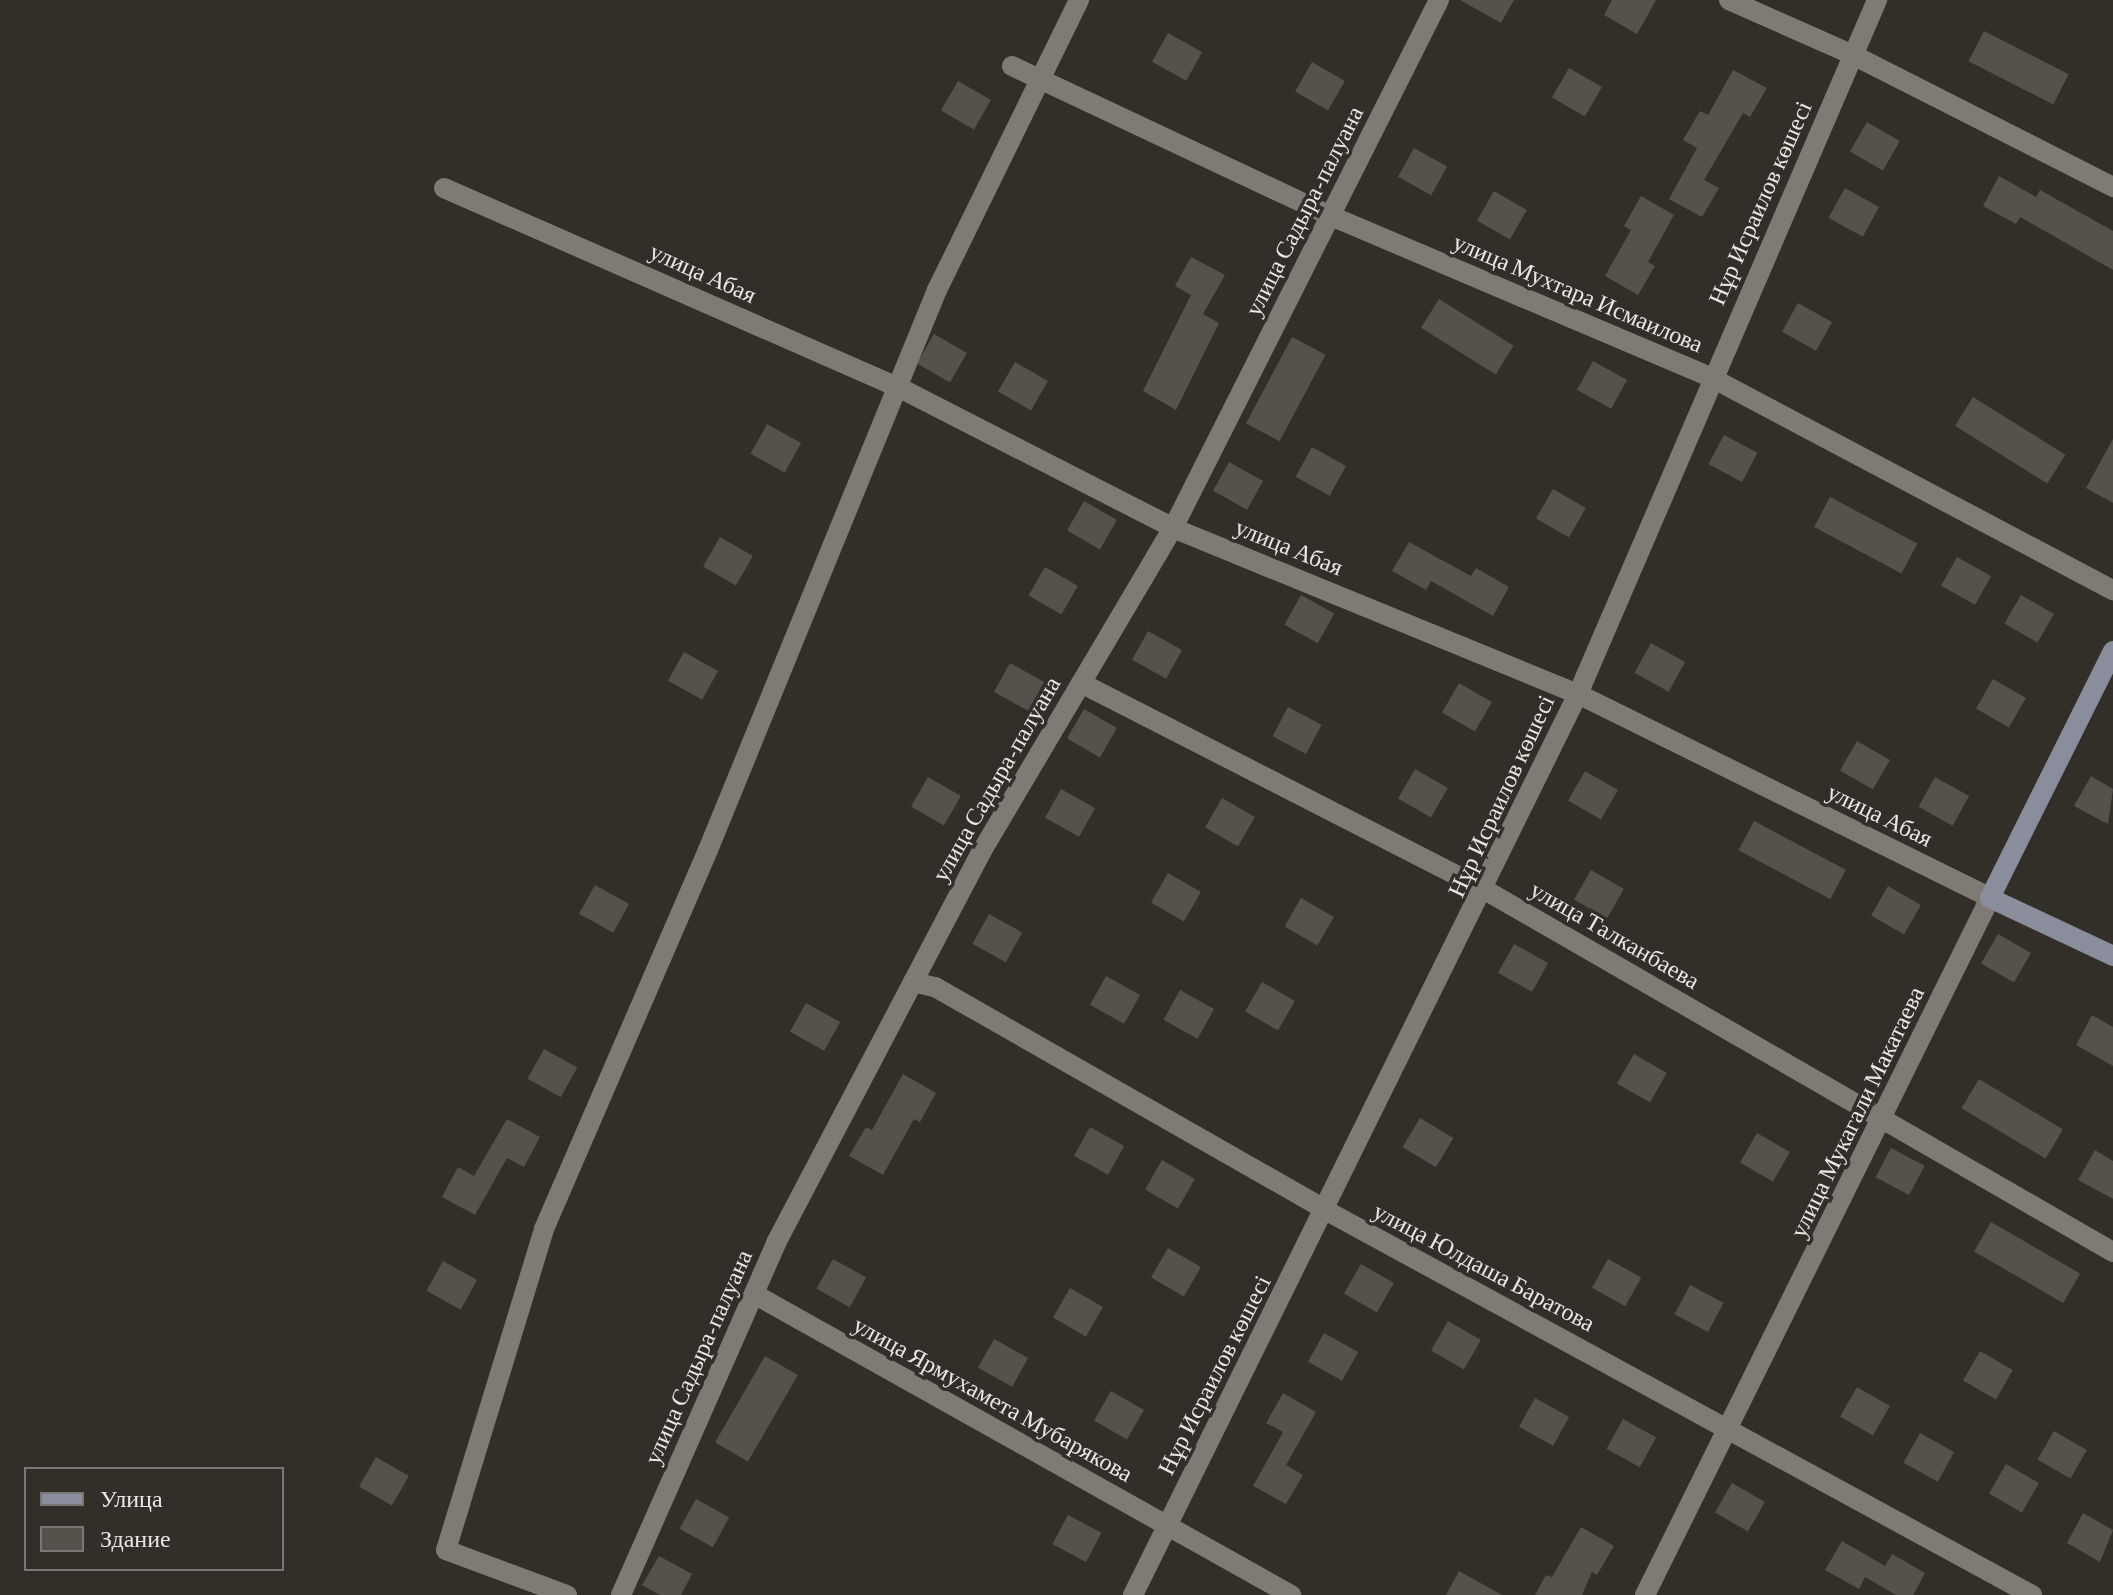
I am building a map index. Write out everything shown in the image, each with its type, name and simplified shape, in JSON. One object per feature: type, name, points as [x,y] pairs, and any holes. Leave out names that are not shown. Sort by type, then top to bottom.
[{"type":"street","points":[[567,1595],[446,1550],[544,1229],[708,850],[937,290],[1079,0]]},
{"type":"street","name":"улица Садыра-палуана","points":[[621,1595],[754,1294],[913,982],[983,849],[1173,528],[1439,0]]},
{"type":"street","points":[[1729,0],[1853,55],[2113,187]]},
{"type":"street","name":"Нұр Исраилов көшесі","points":[[1133,1595],[1327,1211],[1578,694],[1877,0]]},
{"type":"street","name":"улица Мухтара Исмаилова","points":[[1012,66],[1331,216],[1712,378],[2113,590]]},
{"type":"street","name":"улица Абая","points":[[444,188],[898,387],[1173,528],[1578,694],[2113,956]]},
{"type":"street","name":"улица Мукагали Макатаева","points":[[1645,1595],[2113,651]]},
{"type":"street","name":"улица Талканбаева","points":[[1081,683],[1485,890],[2113,1252]]},
{"type":"street","name":"улица Юлдаша Баратова","points":[[913,982],[935,987],[1327,1211],[2032,1595]]},
{"type":"street","name":"улица Ярмухамета Мубарякова","points":[[754,1294],[1291,1595]]},
{"type":"building","points":[[1460,0],[1514,0],[1501,23]]},
{"type":"building","points":[[1612,0],[1656,0],[1637,34],[1604,15]]},
{"type":"building","points":[[1984,31],[2069,74],[2053,104],[1969,61]]},
{"type":"building","points":[[1168,33],[1202,52],[1186,81],[1152,62]]},
{"type":"building","points":[[1312,62],[1345,81],[1328,110],[1295,91]]},
{"type":"building","points":[[1569,68],[1602,87],[1585,116],[1552,97]]},
{"type":"building","points":[[1733,70],[1767,88],[1750,117],[1743,113],[1704,180],[1719,188],[1702,217],[1669,199],[1697,148],[1683,140],[1700,111],[1708,115]]},
{"type":"building","points":[[958,81],[991,100],[974,129],[941,110]]},
{"type":"building","points":[[1867,122],[1900,141],[1883,170],[1850,151]]},
{"type":"building","points":[[1414,148],[1447,166],[1431,195],[1398,177]]},
{"type":"building","points":[[1999,176],[2036,197],[2040,190],[2113,231],[2113,270],[2020,217],[2016,224],[1983,206]]},
{"type":"building","points":[[1845,188],[1879,207],[1863,237],[1829,218]]},
{"type":"building","points":[[1494,191],[1527,210],[1510,239],[1477,220]]},
{"type":"building","points":[[1641,196],[1674,215],[1648,262],[1655,266],[1638,295],[1605,276],[1631,230],[1624,226]]},
{"type":"building","points":[[1191,257],[1225,275],[1203,314],[1219,323],[1176,410],[1143,391],[1191,295],[1175,286]]},
{"type":"building","points":[[1439,299],[1514,346],[1496,374],[1421,328]]},
{"type":"building","points":[[1798,303],[1832,322],[1816,351],[1782,332]]},
{"type":"building","points":[[934,334],[967,353],[950,382],[917,363]]},
{"type":"building","points":[[1292,337],[1326,355],[1280,441],[1246,424]]},
{"type":"building","points":[[1593,361],[1627,380],[1611,409],[1577,390]]},
{"type":"building","points":[[1015,362],[1048,381],[1031,410],[998,391]]},
{"type":"building","points":[[1973,397],[2065,455],[2047,484],[1955,426]]},
{"type":"building","points":[[767,424],[801,443],[785,473],[751,454]]},
{"type":"building","points":[[1724,435],[1758,453],[1742,482],[1709,464]]},
{"type":"building","points":[[2113,439],[2113,503],[2086,488]]},
{"type":"building","points":[[1312,447],[1346,466],[1330,496],[1296,477]]},
{"type":"building","points":[[1229,462],[1263,481],[1247,510],[1213,491]]},
{"type":"building","points":[[1553,489],[1586,508],[1569,537],[1536,518]]},
{"type":"building","points":[[1830,497],[1917,543],[1901,573],[1814,527]]},
{"type":"building","points":[[1084,501],[1117,520],[1100,549],[1067,530]]},
{"type":"building","points":[[720,537],[753,556],[736,585],[703,566]]},
{"type":"building","points":[[1409,542],[1471,576],[1476,568],[1509,587],[1493,616],[1431,581],[1426,590],[1392,571]]},
{"type":"building","points":[[1957,557],[1991,576],[1975,605],[1941,586]]},
{"type":"building","points":[[1045,567],[1078,586],[1061,615],[1028,596]]},
{"type":"building","points":[[1301,595],[1334,613],[1318,643],[1285,625]]},
{"type":"building","points":[[2021,595],[2054,614],[2037,643],[2004,624]]},
{"type":"building","points":[[1148,631],[1182,650],[1166,679],[1132,660]]},
{"type":"building","points":[[1651,643],[1685,662],[1669,692],[1635,673]]},
{"type":"building","points":[[684,652],[718,671],[702,700],[668,681]]},
{"type":"building","points":[[1010,663],[1044,682],[1028,711],[994,692]]},
{"type":"building","points":[[1993,679],[2026,698],[2009,727],[1976,708]]},
{"type":"building","points":[[1459,683],[1492,702],[1475,731],[1442,712]]},
{"type":"building","points":[[1288,707],[1322,725],[1306,754],[1273,736]]},
{"type":"building","points":[[1084,709],[1117,728],[1100,757],[1067,738]]},
{"type":"building","points":[[1857,741],[1890,760],[1873,789],[1840,770]]},
{"type":"building","points":[[1415,769],[1448,788],[1431,817],[1398,798]]},
{"type":"building","points":[[1585,771],[1618,790],[1601,819],[1568,800]]},
{"type":"building","points":[[2091,776],[2113,789],[2108,824],[2074,806]]},
{"type":"building","points":[[928,777],[961,796],[944,825],[911,806]]},
{"type":"building","points":[[1935,777],[1969,796],[1953,826],[1919,807]]},
{"type":"building","points":[[1061,789],[1095,808],[1079,837],[1045,818]]},
{"type":"building","points":[[1222,798],[1255,817],[1238,846],[1205,827]]},
{"type":"building","points":[[1754,821],[1846,870],[1830,899],[1739,850]]},
{"type":"building","points":[[1591,870],[1624,889],[1607,918],[1574,899]]},
{"type":"building","points":[[1168,873],[1201,892],[1184,921],[1151,902]]},
{"type":"building","points":[[595,885],[629,904],[613,933],[579,914]]},
{"type":"building","points":[[1888,886],[1921,905],[1904,934],[1871,915]]},
{"type":"building","points":[[1301,898],[1334,917],[1317,946],[1284,927]]},
{"type":"building","points":[[989,914],[1022,932],[1006,962],[973,944]]},
{"type":"building","points":[[1998,934],[2031,953],[2014,982],[1981,963]]},
{"type":"building","points":[[1514,944],[1548,963],[1532,992],[1498,973]]},
{"type":"building","points":[[1106,976],[1140,995],[1124,1024],[1090,1005]]},
{"type":"building","points":[[1262,982],[1295,1001],[1278,1030],[1245,1011]]},
{"type":"building","points":[[1180,990],[1214,1009],[1198,1039],[1164,1020]]},
{"type":"building","points":[[806,1003],[840,1022],[824,1051],[790,1032]]},
{"type":"building","points":[[2092,1015],[2113,1027],[2113,1066],[2076,1045]]},
{"type":"building","points":[[544,1049],[577,1067],[561,1097],[528,1079]]},
{"type":"building","points":[[1634,1054],[1667,1073],[1650,1102],[1617,1083]]},
{"type":"building","points":[[903,1074],[936,1093],[920,1122],[914,1119],[883,1175],[849,1156],[866,1127],[872,1130]]},
{"type":"building","points":[[1979,1079],[2063,1129],[2045,1159],[1961,1108]]},
{"type":"building","points":[[1420,1118],[1453,1138],[1436,1167],[1402,1147]]},
{"type":"building","points":[[507,1119],[540,1137],[524,1167],[507,1158],[475,1215],[442,1197],[458,1167],[474,1176]]},
{"type":"building","points":[[1090,1127],[1124,1146],[1108,1175],[1074,1156]]},
{"type":"building","points":[[1757,1133],[1790,1152],[1773,1181],[1740,1162]]},
{"type":"building","points":[[1891,1148],[1925,1166],[1909,1195],[1876,1177]]},
{"type":"building","points":[[2095,1150],[2113,1161],[2113,1199],[2078,1180]]},
{"type":"building","points":[[1162,1160],[1195,1179],[1178,1208],[1145,1189]]},
{"type":"building","points":[[1991,1222],[2080,1274],[2063,1303],[1974,1251]]},
{"type":"building","points":[[1168,1248],[1201,1267],[1184,1296],[1151,1277]]},
{"type":"building","points":[[833,1259],[866,1277],[850,1307],[817,1289]]},
{"type":"building","points":[[1608,1259],[1641,1277],[1625,1306],[1592,1288]]},
{"type":"building","points":[[443,1261],[477,1280],[461,1310],[427,1291]]},
{"type":"building","points":[[1361,1264],[1394,1283],[1377,1312],[1344,1293]]},
{"type":"building","points":[[1690,1285],[1724,1303],[1708,1332],[1675,1314]]},
{"type":"building","points":[[1070,1288],[1103,1307],[1086,1336],[1053,1317]]},
{"type":"building","points":[[1448,1321],[1481,1340],[1464,1369],[1431,1350]]},
{"type":"building","points":[[1324,1333],[1358,1352],[1342,1381],[1308,1362]]},
{"type":"building","points":[[994,1339],[1028,1358],[1012,1387],[978,1368]]},
{"type":"building","points":[[1980,1351],[2013,1370],[1996,1399],[1963,1380]]},
{"type":"building","points":[[765,1356],[798,1375],[748,1462],[715,1443]]},
{"type":"building","points":[[1857,1387],[1890,1406],[1873,1435],[1840,1416]]},
{"type":"building","points":[[1111,1391],[1144,1410],[1127,1439],[1094,1420]]},
{"type":"building","points":[[1283,1393],[1316,1412],[1286,1465],[1303,1475],[1286,1504],[1253,1486],[1283,1432],[1266,1423]]},
{"type":"building","points":[[1535,1398],[1569,1417],[1553,1446],[1519,1427]]},
{"type":"building","points":[[1623,1419],[1656,1437],[1640,1467],[1607,1449]]},
{"type":"building","points":[[2054,1431],[2087,1450],[2070,1479],[2038,1460]]},
{"type":"building","points":[[1920,1433],[1954,1452],[1938,1482],[1904,1463]]},
{"type":"building","points":[[376,1457],[409,1476],[392,1505],[359,1486]]},
{"type":"building","points":[[2006,1464],[2039,1483],[2022,1512],[1989,1493]]},
{"type":"building","points":[[1732,1483],[1765,1502],[1748,1531],[1715,1512]]},
{"type":"building","points":[[696,1499],[729,1517],[713,1547],[680,1529]]},
{"type":"building","points":[[2083,1513],[2113,1530],[2100,1562],[2067,1543]]},
{"type":"building","points":[[1068,1515],[1102,1533],[1086,1562],[1053,1544]]},
{"type":"building","points":[[1581,1527],[1614,1546],[1597,1575],[1592,1572],[1582,1595],[1535,1595],[1546,1575],[1552,1577]]},
{"type":"building","points":[[1842,1541],[1885,1566],[1892,1554],[1925,1573],[1913,1595],[1896,1595],[1865,1577],[1859,1589],[1825,1570]]},
{"type":"building","points":[[659,1556],[692,1574],[681,1595],[660,1595],[642,1585]]},
{"type":"building","points":[[1459,1571],[1502,1595],[1446,1595]]}]
